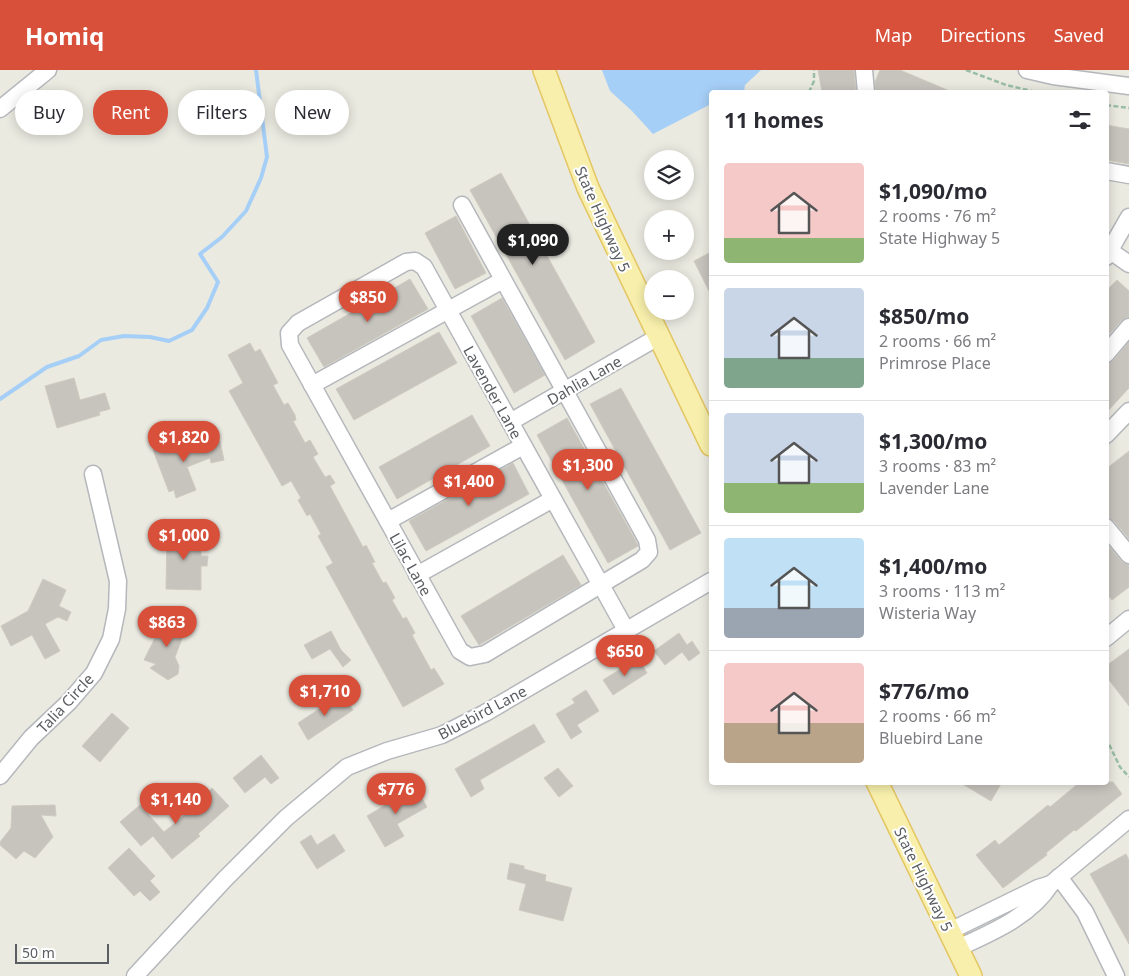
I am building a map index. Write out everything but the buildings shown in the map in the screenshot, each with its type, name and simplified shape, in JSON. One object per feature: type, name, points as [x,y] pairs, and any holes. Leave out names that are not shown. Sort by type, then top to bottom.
[{"type":"main road","name":"State Highway 5","points":[[544,70],[588,188],[709,441]]},
{"type":"main road","name":"State Highway 5","points":[[878,785],[954,939],[967,974]]},
{"type":"street","points":[[0,109],[48,70]]},
{"type":"street","points":[[864,70],[866,90]]},
{"type":"street","points":[[1027,70],[1053,76],[1129,86]]},
{"type":"street","points":[[1109,172],[1129,175]]},
{"type":"street","points":[[462,205],[564,391]]},
{"type":"street","points":[[1109,250],[1129,218]]},
{"type":"street","points":[[1109,253],[1129,264]]},
{"type":"street","name":"Lavender Lane","points":[[289,333],[298,322],[406,262],[415,261],[424,266],[626,630]]},
{"type":"street","points":[[312,385],[503,280]]},
{"type":"street","points":[[1109,350],[1129,326]]},
{"type":"street","name":"Lilac Lane","points":[[289,333],[290,345],[417,575],[460,651],[470,657],[485,654],[642,560],[649,552],[647,540],[564,391]]},
{"type":"street","name":"Dahlia Lane","points":[[510,422],[658,337]]},
{"type":"street","points":[[1109,432],[1129,410]]},
{"type":"street","points":[[388,521],[524,446]]},
{"type":"street","name":"Talia Circle","points":[[0,776],[31,738],[69,702],[94,673],[111,639],[117,609],[118,581],[93,474]]},
{"type":"street","points":[[417,575],[553,499]]},
{"type":"street","points":[[1109,531],[1129,555]]},
{"type":"street","name":"Bluebird Lane","points":[[135,976],[225,879],[286,818],[347,767],[387,750],[442,735],[485,713],[709,581]]},
{"type":"street","points":[[1109,636],[1129,619]]},
{"type":"street","points":[[954,939],[1002,926],[1022,914],[1044,895],[1055,881],[1129,819]]},
{"type":"street","points":[[1055,881],[1085,912],[1116,976]]},
{"type":"path","points":[[810,90],[814,81],[814,70]]},
{"type":"path","points":[[966,70],[1006,85],[1027,90]]},
{"type":"path","points":[[1109,105],[1129,108]]},
{"type":"path","points":[[1109,744],[1120,767],[1129,777]]},
{"type":"water","points":[[602,70],[761,70],[745,85],[744,90],[709,90],[709,105],[653,134],[610,91]]},
{"type":"waterway","points":[[0,399],[47,367],[79,356],[101,340],[124,336],[150,337],[169,341],[192,330],[207,308],[218,282],[200,254],[222,237],[246,211],[261,178],[267,157],[256,70]]}]
